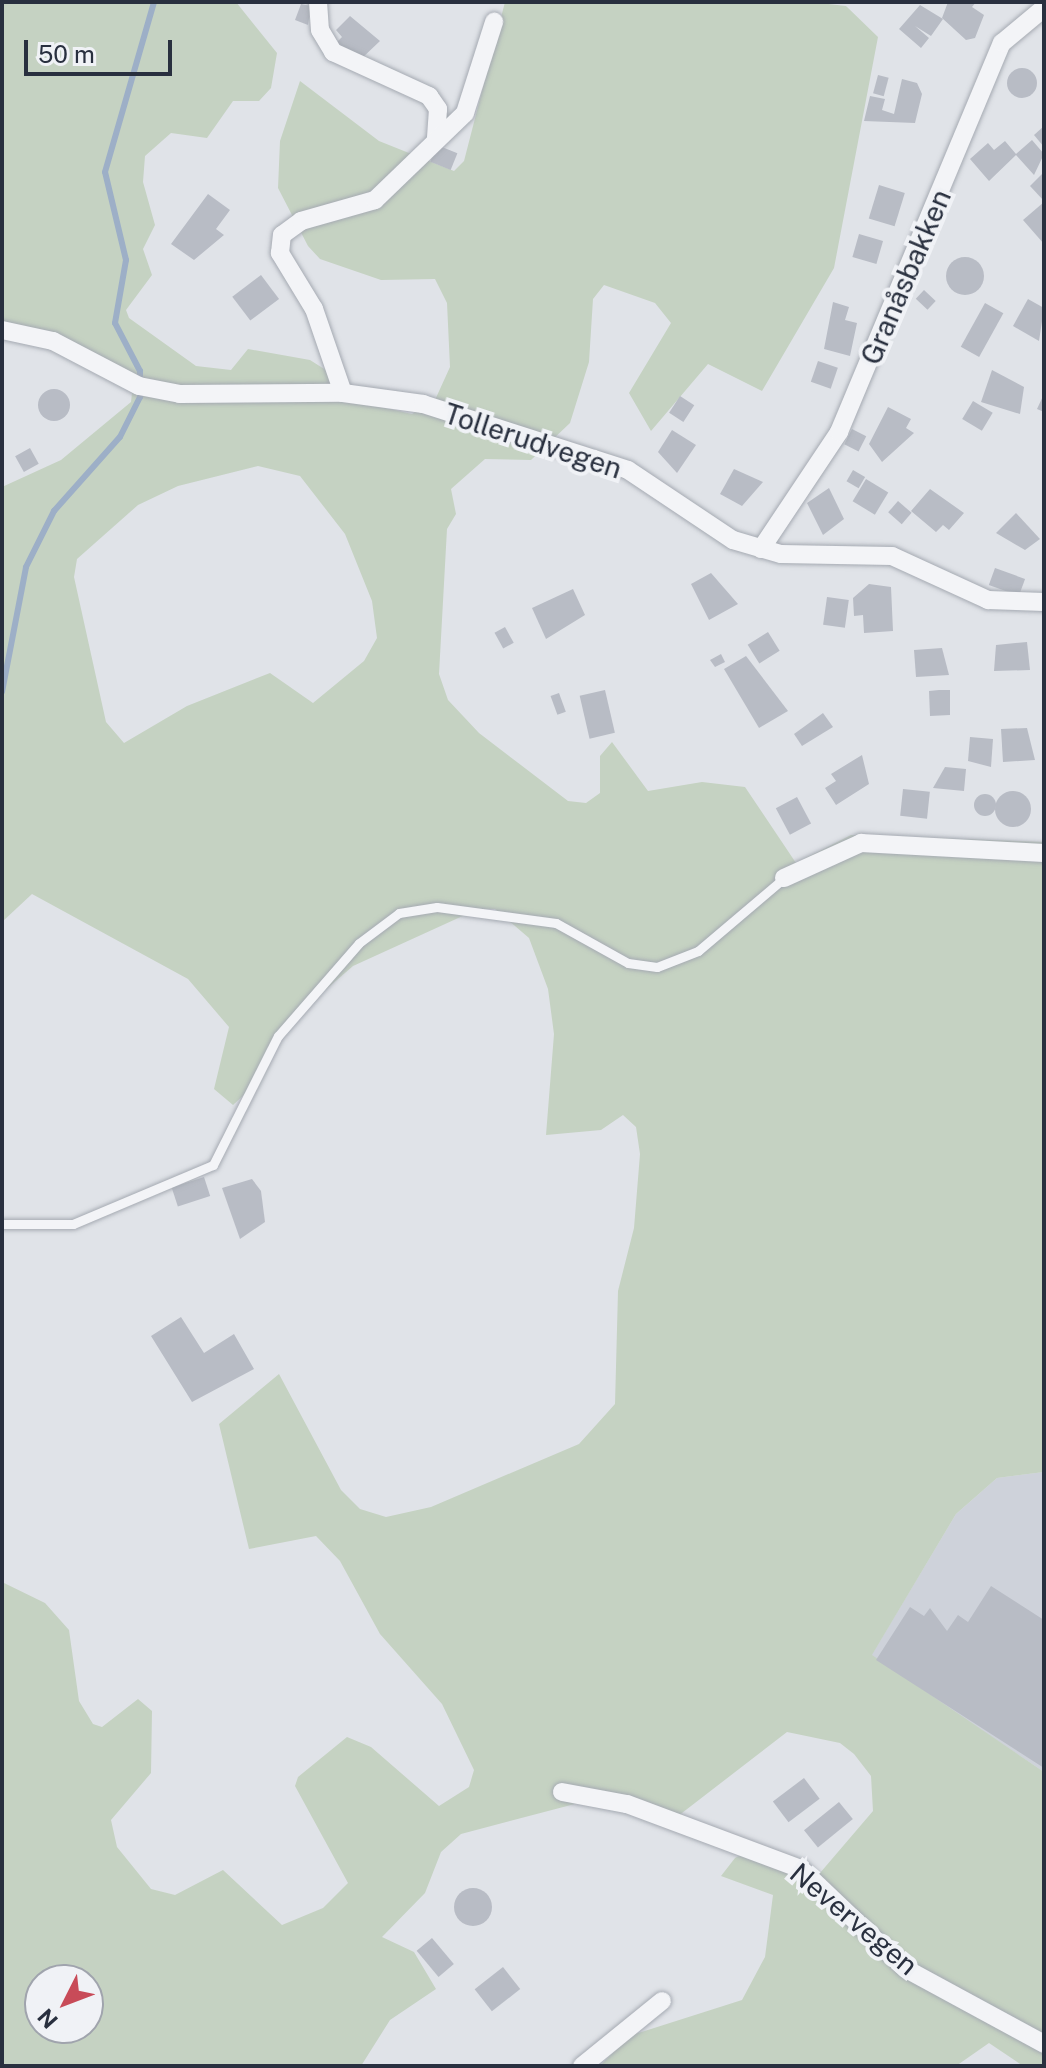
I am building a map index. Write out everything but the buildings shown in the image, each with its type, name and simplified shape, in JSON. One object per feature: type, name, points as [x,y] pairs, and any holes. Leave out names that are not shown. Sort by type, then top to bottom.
[{"type":"street","points":[[318,2],[320,30],[333,52],[429,96],[438,109],[436,138]]},
{"type":"street","name":"Granåsbakken","points":[[761,549],[839,432],[1002,43],[1044,8]]},
{"type":"street","points":[[343,393],[314,309],[280,253],[282,235],[301,221],[375,200],[465,113],[494,22]]},
{"type":"street","name":"Tollerudvegen","points":[[2,330],[53,341],[139,386],[180,394],[343,393],[423,404],[628,470],[733,540],[761,549],[862,550],[935,573],[988,600],[1044,602]]},
{"type":"street","points":[[784,878],[861,843],[1044,853]]},
{"type":"street","name":"Nevervegen","points":[[562,1792],[627,1804],[801,1869],[906,1969],[1044,2044]]},
{"type":"street","points":[[582,2066],[662,2001]]},
{"type":"lane","points":[[2,1224],[81,1222],[213,1165],[278,1036],[359,943],[399,913],[437,907],[556,923],[628,963],[657,967],[698,951],[784,878]]},
{"type":"shaded area","points":[[1044,1472],[1044,1772],[871,1656],[956,1514],[997,1478]]},
{"type":"green space","points":[[2,2],[236,2],[277,53],[271,88],[259,101],[233,101],[207,138],[171,133],[145,156],[143,182],[155,225],[143,249],[152,275],[126,310],[129,318],[196,366],[231,370],[248,349],[310,360],[386,408],[412,414],[435,400],[450,367],[447,303],[435,279],[381,280],[320,259],[308,246],[278,188],[280,141],[300,81],[379,141],[454,171],[464,161],[505,2],[811,2],[846,6],[878,37],[834,268],[762,391],[708,364],[651,431],[629,393],[671,323],[655,303],[604,285],[593,299],[589,362],[570,423],[531,460],[485,459],[451,489],[456,514],[447,529],[439,674],[448,700],[479,733],[568,801],[586,803],[600,793],[600,756],[612,742],[648,791],[702,782],[745,787],[796,863],[851,835],[1044,842],[1044,1472],[997,1478],[956,1514],[872,1655],[1044,1772],[1044,2066],[1023,2066],[989,2043],[956,2066],[600,2066],[629,2036],[742,2000],[765,1957],[773,1895],[721,1876],[735,1858],[752,1849],[820,1873],[873,1811],[871,1776],[854,1754],[840,1743],[787,1732],[669,1823],[590,1800],[461,1834],[441,1852],[425,1893],[382,1937],[414,1952],[436,1989],[390,2020],[361,2066],[2,2066],[2,1582],[45,1603],[69,1630],[79,1701],[93,1724],[102,1727],[138,1699],[152,1711],[151,1773],[111,1820],[117,1847],[151,1889],[175,1895],[223,1870],[282,1925],[323,1908],[348,1883],[295,1786],[298,1777],[347,1737],[371,1747],[439,1806],[469,1787],[474,1770],[442,1704],[380,1634],[340,1561],[316,1536],[249,1549],[219,1424],[279,1374],[341,1490],[360,1509],[386,1517],[431,1507],[579,1444],[615,1404],[618,1291],[634,1228],[640,1154],[636,1127],[623,1115],[601,1130],[546,1135],[554,1034],[548,989],[529,938],[495,909],[478,909],[353,966],[277,1032],[258,1082],[233,1105],[214,1089],[229,1027],[188,979],[32,894],[2,922],[2,487],[61,460],[131,402],[132,393],[120,379],[2,323]],"holes":[[[258,466],[300,476],[345,534],[372,601],[377,638],[364,661],[313,703],[270,673],[187,706],[124,743],[106,722],[74,577],[77,559],[138,505],[178,486]]]},
{"type":"waterway","points":[[2,692],[26,567],[54,511],[120,437],[140,397],[140,371],[115,323],[126,260],[105,172],[154,2]]}]
